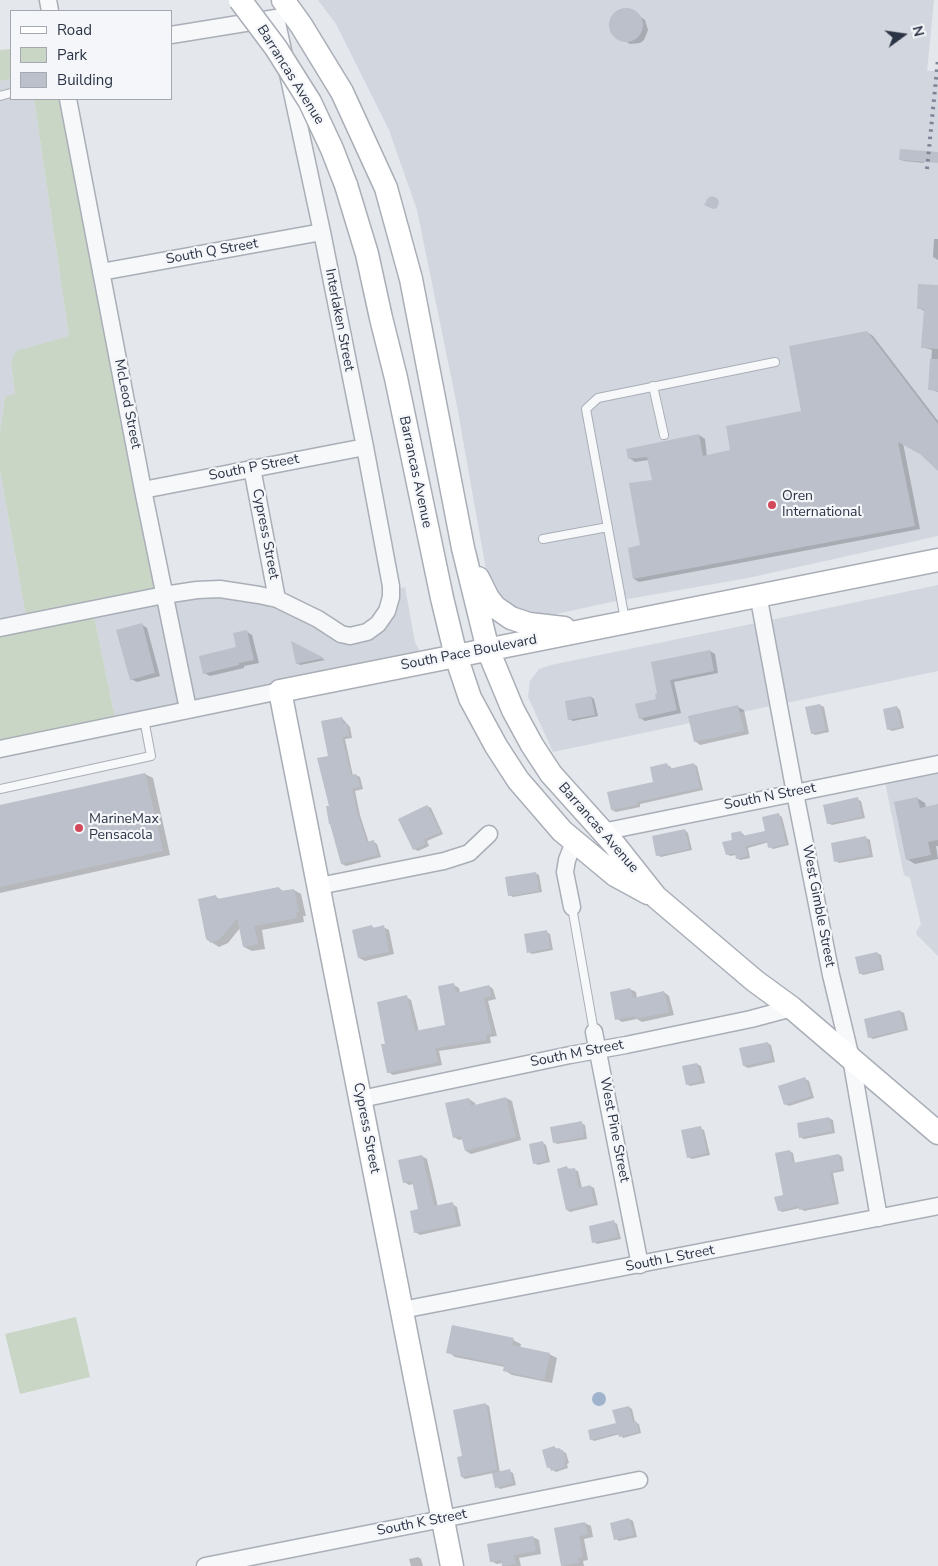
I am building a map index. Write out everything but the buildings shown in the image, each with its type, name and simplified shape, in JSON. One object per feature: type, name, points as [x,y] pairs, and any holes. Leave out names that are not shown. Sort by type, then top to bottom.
[{"type":"main road","name":"Barrancas Avenue","points":[[240,0],[276,48],[310,102],[332,148],[346,184],[367,254],[396,378],[435,568],[456,656],[470,698],[496,746],[518,780],[562,831],[616,875],[656,897]]},
{"type":"main road","name":"Barrancas Avenue","points":[[280,9],[306,33],[342,92],[386,188],[412,279],[463,548],[488,650],[513,710],[532,745],[551,774],[614,844],[656,897],[755,981],[792,1008],[938,1134]]},
{"type":"main road","points":[[463,548],[488,598],[495,607],[511,618],[529,624],[585,630]]},
{"type":"main road","name":"South Pace Boulevard","points":[[280,691],[758,594],[938,560]]},
{"type":"main road","name":"Cypress Street","points":[[280,691],[452,1566]]},
{"type":"street","points":[[172,35],[280,9]]},
{"type":"street","name":"Interlaken Street","points":[[277,599],[318,619],[341,634],[357,635],[367,632],[381,621],[387,611],[392,586],[280,9]]},
{"type":"street","name":"McLeod Street","points":[[68,100],[143,490],[188,710]]},
{"type":"street","name":"South Q Street","points":[[101,272],[322,232]]},
{"type":"street","name":"South P Street","points":[[143,490],[365,446]]},
{"type":"street","name":"Cypress Street","points":[[252,468],[277,599]]},
{"type":"street","points":[[0,628],[197,590],[220,589],[277,599]]},
{"type":"street","name":"West Gimble Street","points":[[758,594],[795,793],[850,1058],[879,1218]]},
{"type":"street","name":"South Pace Boulevard","points":[[0,749],[280,691]]},
{"type":"street","name":"South N Street","points":[[602,832],[938,764]]},
{"type":"street","points":[[319,886],[444,861],[469,853],[489,834]]},
{"type":"street","points":[[572,907],[565,872],[567,860],[574,842]]},
{"type":"street","name":"South M Street","points":[[361,1099],[741,1021],[792,1008]]},
{"type":"street","name":"West Pine Street","points":[[594,1032],[640,1265]]},
{"type":"street","name":"South L Street","points":[[402,1310],[938,1206]]},
{"type":"street","name":"South K Street","points":[[205,1566],[639,1480]]},
{"type":"lane","points":[[626,622],[586,409],[598,398],[775,362]]},
{"type":"lane","points":[[653,386],[664,435]]},
{"type":"lane","points":[[543,539],[608,528]]},
{"type":"lane","points":[[0,789],[151,756],[144,719]]},
{"type":"lane","name":"West Pine Street","points":[[572,907],[594,1032]]},
{"type":"shaded area","points":[[318,0],[934,0],[927,71],[938,71],[938,536],[748,578],[611,602],[552,615],[530,615],[508,605],[494,592],[488,581],[457,406],[417,210],[389,130],[336,24]]},
{"type":"shaded area","points":[[10,79],[10,100],[34,100],[69,336],[11,362],[15,395],[5,397],[0,431],[0,81]]},
{"type":"shaded area","points":[[0,470],[26,616],[0,621]]},
{"type":"shaded area","points":[[938,585],[938,671],[786,703],[771,620]]},
{"type":"shaded area","points":[[405,587],[415,642],[422,656],[195,701],[173,600],[219,596],[270,605],[271,608],[275,607],[313,625],[383,630],[391,620],[399,589]]},
{"type":"shaded area","points":[[158,603],[180,705],[115,718],[94,616]]},
{"type":"shaded area","points":[[756,623],[771,706],[553,752],[528,697],[530,681],[539,669]]},
{"type":"shaded area","points":[[938,771],[938,956],[916,932],[921,924],[910,878],[904,875],[885,782]]},
{"type":"green space","points":[[10,49],[10,79],[0,81],[0,50]]},
{"type":"green space","points":[[34,100],[59,100],[155,590],[26,616],[0,470],[0,431],[5,397],[15,394],[11,362],[16,351],[69,336]]},
{"type":"green space","points":[[94,616],[115,718],[0,742],[0,635]]},
{"type":"green space","points":[[76,1317],[90,1377],[20,1394],[5,1334]]},
{"type":"water","points":[[596,1392],[602,1392],[606,1399],[602,1406],[596,1406],[592,1402],[592,1396]]},
{"type":"railway","points":[[927,169],[938,59]]},
{"type":"place","name":"Oren International","points":[[772,505]]},
{"type":"place","name":"MarineMax Pensacola","points":[[79,828]]}]
